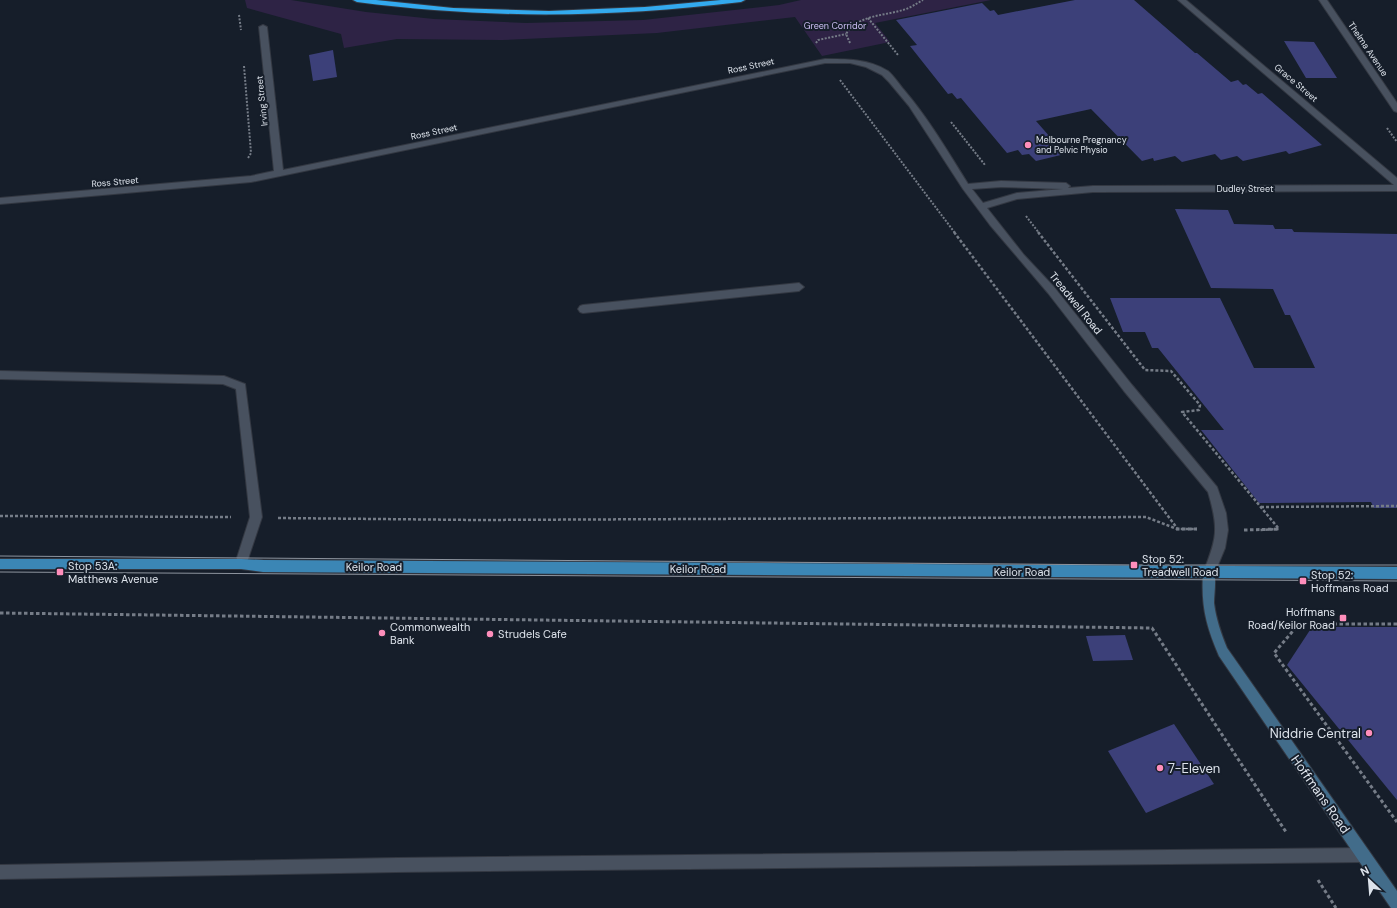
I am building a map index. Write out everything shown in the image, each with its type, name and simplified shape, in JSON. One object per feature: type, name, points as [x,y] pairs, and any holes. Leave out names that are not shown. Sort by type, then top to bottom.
[{"type":"highway","points":[[357,0],[392,5],[457,10],[536,13],[650,9],[741,0]]},
{"type":"main road","name":"Keilor Road","points":[[0,564],[242,564],[279,566],[1397,573]]},
{"type":"main road","name":"Hoffmans Road","points":[[1209,573],[1207,598],[1209,615],[1223,652],[1397,904]]},
{"type":"street","name":"Grace Street","points":[[1182,0],[1397,183]]},
{"type":"street","name":"Thelma Avenue","points":[[1322,0],[1397,109]]},
{"type":"street","name":"Irving Street","points":[[264,27],[279,174]]},
{"type":"street","name":"Ross Street","points":[[0,201],[233,182],[279,174],[825,61],[850,61],[868,65]]},
{"type":"street","name":"Treadwell Road","points":[[868,65],[885,73],[912,104],[966,187],[1021,257],[1051,290],[1128,388],[1213,490],[1220,513],[1222,530],[1218,548],[1209,573]]},
{"type":"street","name":"Dudley Street","points":[[966,187],[1016,184],[1070,186],[1093,189]]},
{"type":"street","name":"Dudley Street","points":[[982,207],[1017,196],[1093,189],[1397,188]]},
{"type":"street","points":[[583,309],[799,286]]},
{"type":"street","points":[[0,375],[224,380],[241,388],[256,517],[242,564]]},
{"type":"street","points":[[0,872],[397,865],[1363,854]]},
{"type":"path","points":[[868,65],[852,48],[846,34],[848,28],[857,22],[910,8],[922,0]]},
{"type":"path","points":[[239,15],[241,30]]},
{"type":"path","points":[[814,46],[818,40],[846,34]]},
{"type":"path","points":[[243,61],[251,153],[248,158]]},
{"type":"path","points":[[836,74],[1177,529]]},
{"type":"path","points":[[0,516],[476,520],[1146,517],[1177,529],[1279,529],[1182,412],[1199,410],[1200,406],[1171,371],[1145,370],[1022,211]]},
{"type":"path","points":[[1261,507],[1397,506]]},
{"type":"path","points":[[0,612],[1152,628],[1336,908]]},
{"type":"path","points":[[1397,624],[1299,624],[1274,653],[1397,822]]},
{"type":"green space","name":"Green Corridor","points":[[245,0],[291,0],[366,12],[434,19],[526,23],[643,20],[779,5],[801,0],[991,0],[875,23],[890,42],[822,56],[795,17],[657,33],[502,40],[397,39],[344,48],[341,34],[247,8]]},
{"type":"building","points":[[1075,0],[1134,0],[1231,82],[1238,80],[1243,85],[1246,84],[1258,94],[1262,93],[1322,145],[1289,154],[1286,151],[1243,161],[1237,156],[1221,160],[1215,154],[1182,162],[1175,156],[1154,161],[1153,158],[1142,161],[1091,109],[1036,121],[1065,154],[1036,161],[1029,154],[1022,155],[1018,150],[1007,153],[961,98],[957,99],[952,93],[948,94],[910,46],[917,45],[896,20],[982,3],[990,11],[994,10],[998,15]]},
{"type":"building","points":[[1284,41],[1314,42],[1337,78],[1306,78]]},
{"type":"building","points":[[333,50],[337,77],[313,81],[309,55]]},
{"type":"building","points":[[1175,209],[1228,210],[1234,224],[1273,225],[1275,229],[1292,229],[1294,232],[1397,234],[1397,508],[1374,508],[1371,502],[1259,503],[1201,430],[1224,430],[1158,348],[1152,348],[1145,332],[1123,332],[1110,298],[1220,298],[1254,368],[1315,368],[1290,315],[1285,315],[1273,289],[1211,288]]},
{"type":"building","name":"Niddrie Central","points":[[1312,627],[1397,627],[1397,800],[1287,665]]},
{"type":"building","points":[[1125,635],[1133,660],[1093,661],[1086,636]]},
{"type":"building","name":"7-Eleven","points":[[1174,724],[1214,784],[1146,813],[1108,751]]},
{"type":"tram line","points":[[0,556],[1134,565],[1397,565]]},
{"type":"tram line","points":[[0,572],[1397,581]]},
{"type":"place","name":"Melbourne Pregnancy and Pelvic Physio","points":[[1028,145]]},
{"type":"place","name":"Stop 52: Treadwell Road","points":[[1134,565]]},
{"type":"place","name":"Stop 53A: Matthews Avenue","points":[[60,572]]},
{"type":"place","name":"Stop 52: Hoffmans Road","points":[[1303,581]]},
{"type":"place","name":"Hoffmans Road/Keilor Road","points":[[1343,618]]},
{"type":"place","name":"Commonwealth Bank","points":[[382,633]]},
{"type":"place","name":"Strudels Cafe","points":[[490,634]]},
{"type":"place","name":"Niddrie Central","points":[[1369,733]]},
{"type":"place","name":"7-Eleven","points":[[1160,768]]}]
